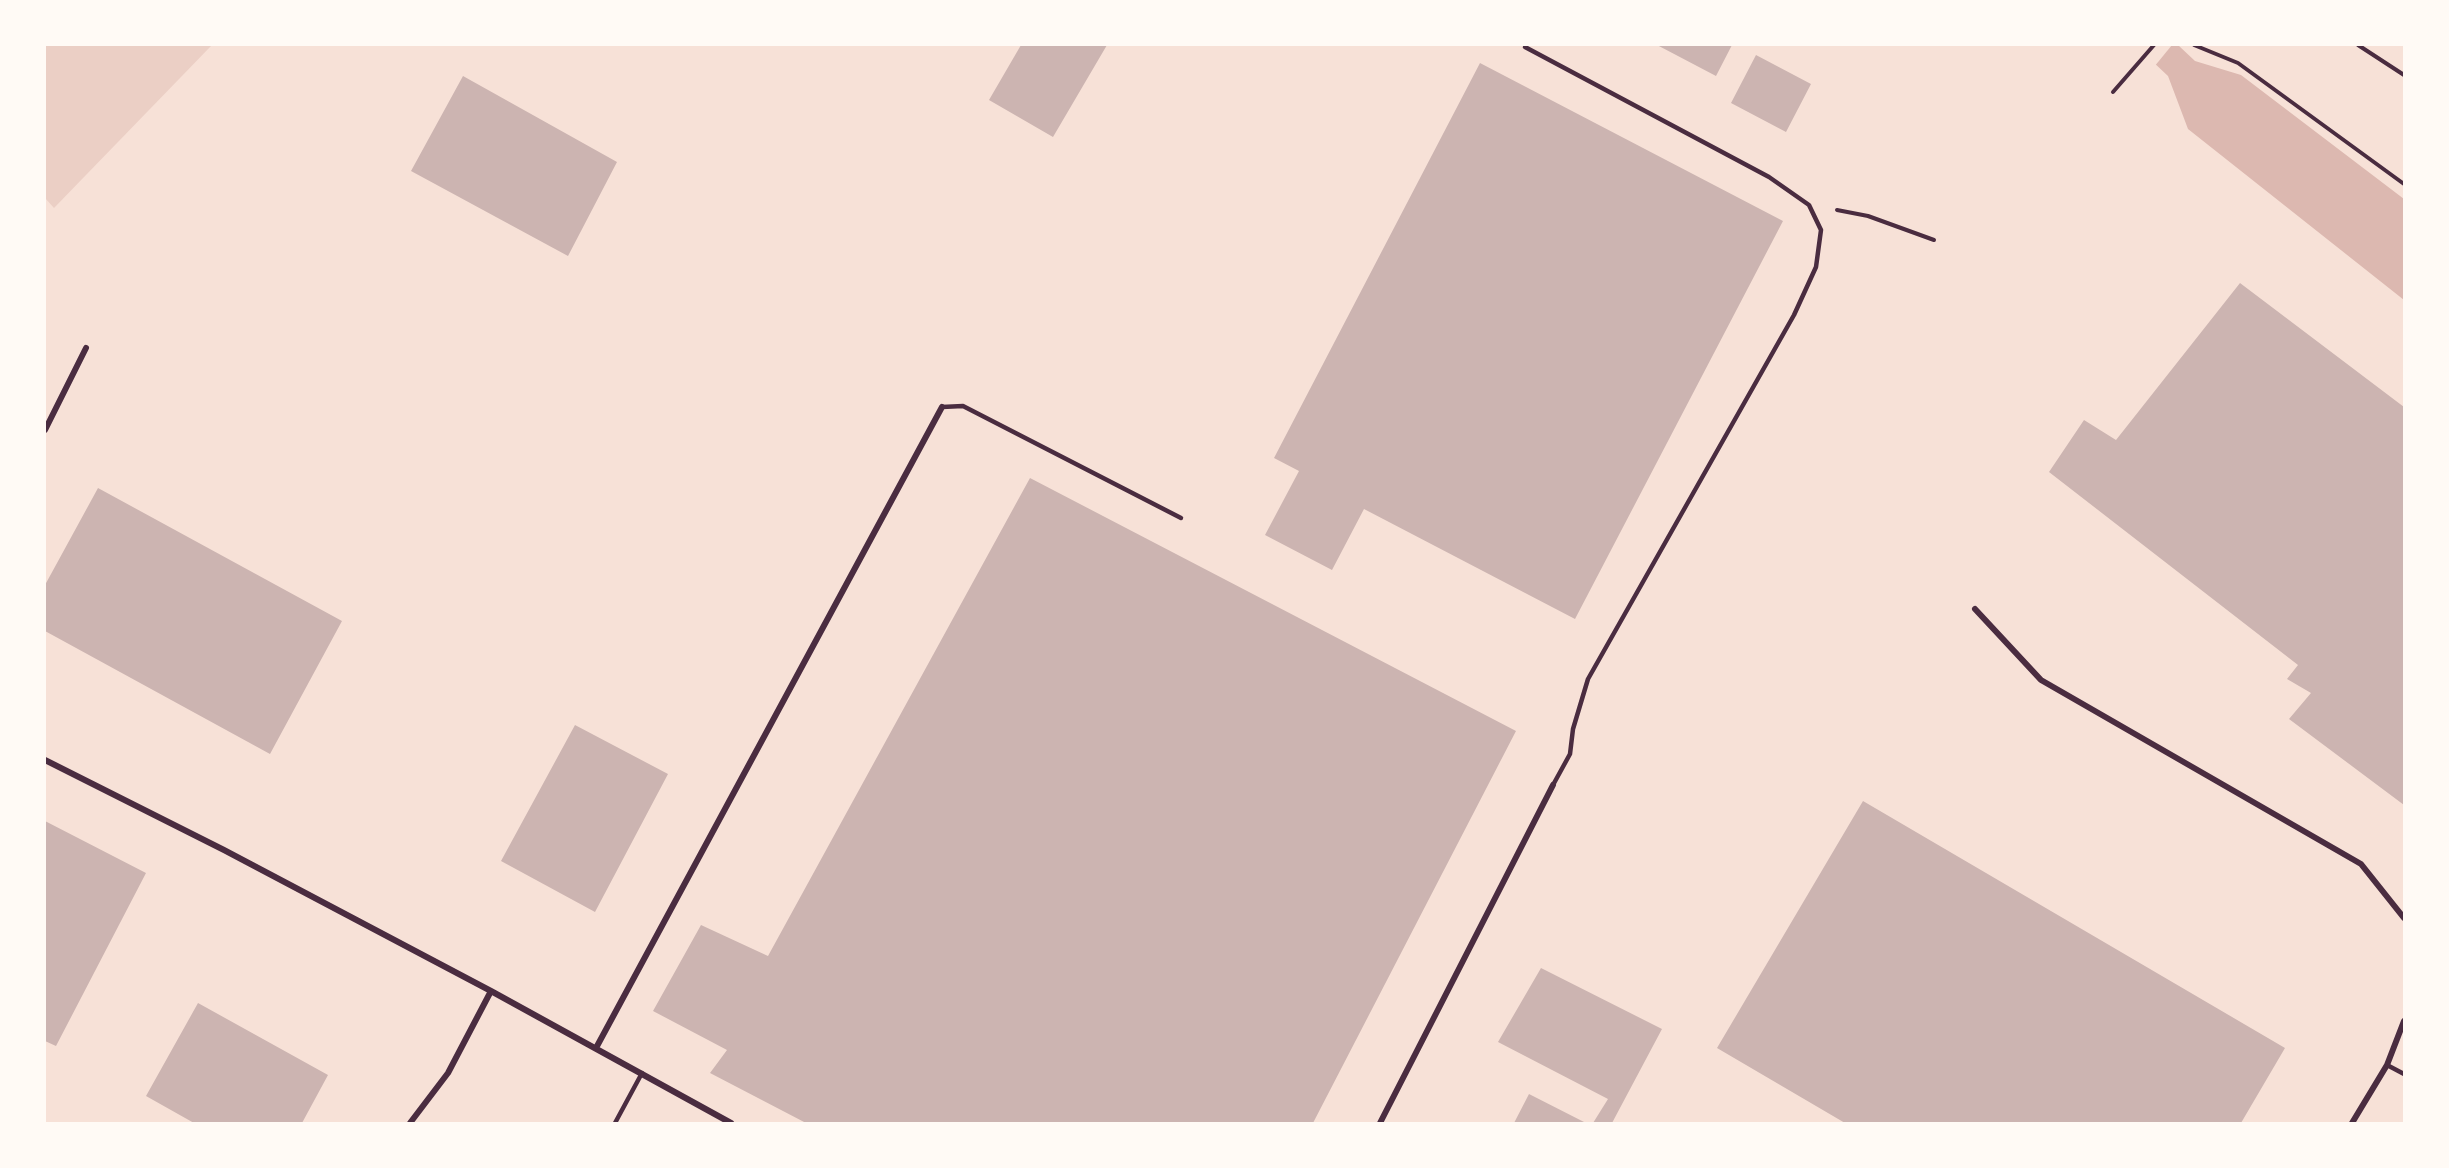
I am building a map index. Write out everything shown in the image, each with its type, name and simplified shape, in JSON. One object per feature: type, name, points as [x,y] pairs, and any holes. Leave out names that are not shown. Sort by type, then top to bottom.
[{"type":"street","points":[[45,430],[86,348]]},
{"type":"street","points":[[596,1048],[942,407]]},
{"type":"street","points":[[1976,609],[2041,680],[2361,864],[2404,918]]},
{"type":"street","points":[[45,760],[251,864],[491,991],[731,1123]]},
{"type":"street","points":[[1380,1123],[1553,785]]},
{"type":"street","points":[[410,1123],[448,1073],[491,991]]},
{"type":"street","points":[[2352,1123],[2387,1065],[2404,1021]]},
{"type":"lane","points":[[1525,47],[1769,177],[1809,205],[1821,230],[1816,267],[1794,315],[1588,679],[1573,729],[1569,754],[1553,785]]},
{"type":"lane","points":[[942,407],[963,406],[1181,518]]},
{"type":"lane","points":[[2387,1065],[2404,1074]]},
{"type":"lane","points":[[615,1123],[642,1073]]},
{"type":"path","points":[[2113,92],[2154,45]]},
{"type":"path","points":[[2194,45],[2238,63],[2404,184]]},
{"type":"path","points":[[2358,45],[2404,75]]},
{"type":"path","points":[[1868,216],[1934,240]]},
{"type":"shaded area","points":[[45,45],[212,45],[54,208],[45,198]]},
{"type":"shaded area","points":[[2135,45],[2178,45],[2195,61],[2241,75],[2404,199],[2404,300],[2188,129],[2168,76]]},
{"type":"pier","points":[[2132,45],[2172,45],[2154,67]]},
{"type":"building","points":[[1021,45],[1107,45],[1053,137],[989,100]]},
{"type":"building","points":[[1657,45],[1732,45],[1716,76]]},
{"type":"building","points":[[1756,55],[1811,84],[1786,132],[1731,103]]},
{"type":"building","points":[[1480,63],[1783,221],[1575,619],[1364,509],[1332,570],[1265,535],[1299,471],[1274,458]]},
{"type":"building","points":[[463,76],[617,162],[568,256],[411,171]]},
{"type":"building","points":[[2240,283],[2404,407],[2404,805],[2289,719],[2311,693],[2287,679],[2298,665],[2049,472],[2084,420],[2116,440]]},
{"type":"building","points":[[1030,478],[1516,731],[1313,1123],[806,1123],[710,1073],[727,1050],[653,1011],[701,925],[768,956]]},
{"type":"building","points":[[98,488],[342,621],[270,754],[45,631],[45,585]]},
{"type":"building","points":[[575,725],[668,774],[595,912],[501,861]]},
{"type":"building","points":[[1863,801],[2285,1048],[2241,1123],[1845,1123],[1717,1048]]},
{"type":"building","points":[[45,821],[146,873],[56,1046],[45,1041]]},
{"type":"building","points":[[1541,968],[1662,1029],[1612,1123],[1593,1123],[1608,1099],[1498,1042]]},
{"type":"building","points":[[198,1003],[328,1075],[302,1123],[194,1123],[146,1096]]},
{"type":"building","points":[[1529,1094],[1586,1123],[1514,1123]]}]
